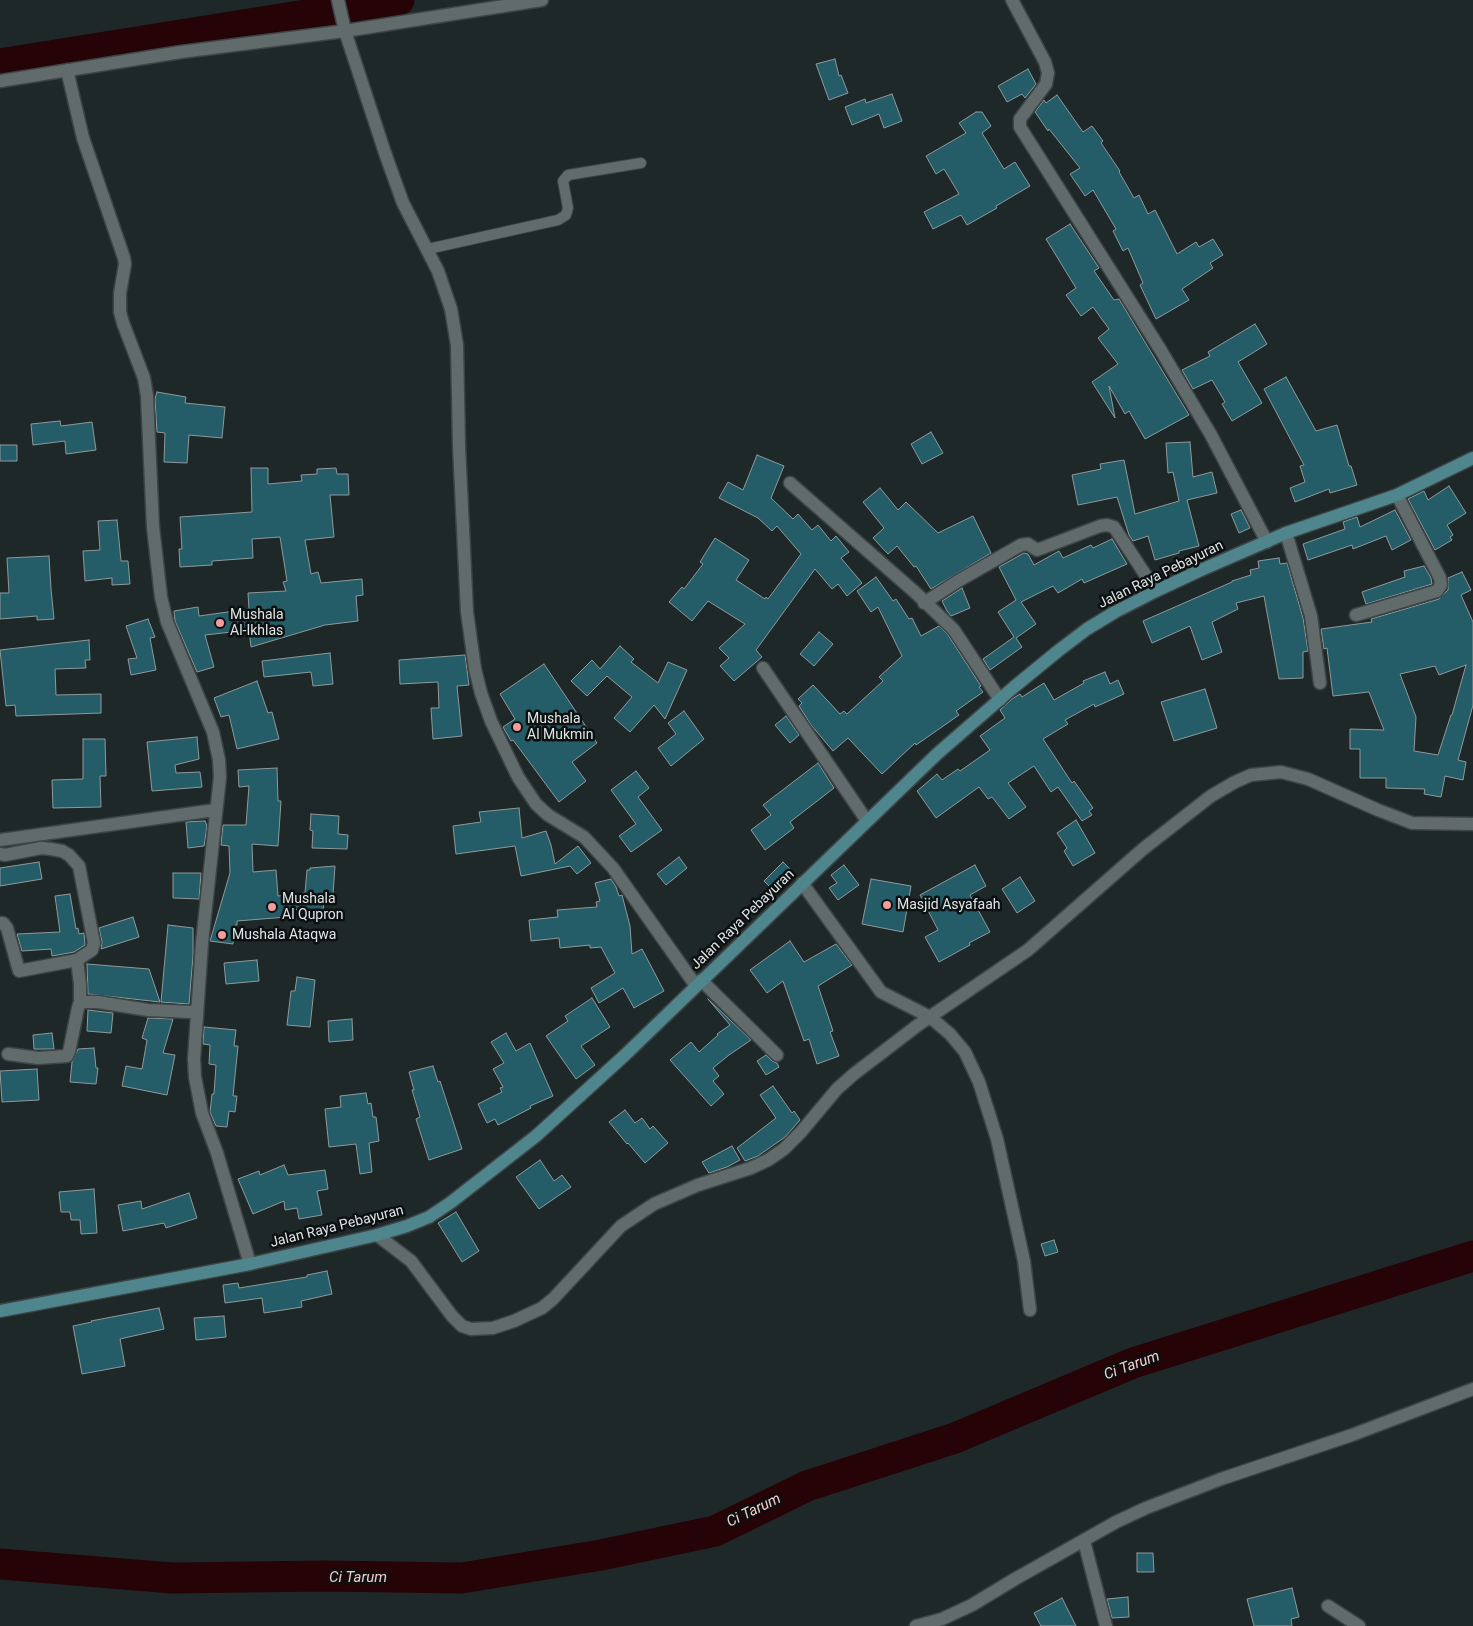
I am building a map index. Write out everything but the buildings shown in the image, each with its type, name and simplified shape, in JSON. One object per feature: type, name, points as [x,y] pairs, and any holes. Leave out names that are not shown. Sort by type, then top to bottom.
[{"type":"main road","name":"Jalan Raya Pebayuran","points":[[0,1312],[250,1264],[377,1235],[429,1217],[450,1203],[536,1136],[625,1055],[937,754],[1058,651],[1087,630],[1156,591],[1286,533],[1397,496],[1473,458]]},
{"type":"street","points":[[338,0],[343,25],[403,202],[438,271],[455,327],[459,384],[459,446],[467,612],[475,670],[491,720],[518,776],[536,804],[548,815],[584,837],[613,868],[698,983],[777,1055]]},
{"type":"street","points":[[0,81],[343,25],[542,0]]},
{"type":"street","points":[[1012,0],[1046,62],[1048,73],[1046,84],[1020,119],[1020,127],[1160,349],[1211,436],[1267,542]]},
{"type":"street","points":[[67,70],[83,138],[124,258],[120,312],[144,378],[152,517],[161,597],[167,622],[213,732],[219,760],[220,777],[202,943],[194,1059],[198,1096],[250,1264]]},
{"type":"street","points":[[790,483],[917,594],[924,603],[954,630],[1000,700]]},
{"type":"street","points":[[1356,615],[1436,590],[1441,585],[1440,578],[1397,496]]},
{"type":"street","points":[[924,603],[1020,545],[1028,544],[1037,550],[1107,525],[1114,527],[1156,591]]},
{"type":"street","points":[[1286,533],[1311,616],[1320,683]]},
{"type":"street","points":[[763,668],[867,821]]},
{"type":"street","points":[[377,1235],[411,1261],[452,1316],[462,1326],[471,1329],[493,1328],[514,1321],[542,1308],[553,1299],[620,1226],[654,1204],[698,1185],[751,1168],[768,1160],[784,1149],[802,1132],[838,1089],[876,1058],[918,1025],[1028,950],[1144,849],[1211,796],[1235,782],[1251,775],[1280,772],[1308,780],[1412,823],[1473,824]]},
{"type":"street","points":[[0,840],[215,810]]},
{"type":"street","points":[[0,854],[5,855],[41,848],[51,848],[69,855],[78,866],[94,943],[92,950],[77,960],[19,971],[7,928],[0,923]]},
{"type":"street","points":[[802,883],[881,992],[930,1017],[950,1034],[965,1052],[979,1082],[997,1139],[1024,1261],[1030,1310]]},
{"type":"street","points":[[8,1054],[38,1058],[67,1056],[80,1002],[77,960]]},
{"type":"street","points":[[80,1002],[98,1002],[148,1010],[190,1012],[198,1010]]},
{"type":"street","points":[[916,1626],[942,1620],[972,1605],[1116,1522],[1164,1500],[1473,1389]]},
{"type":"street","points":[[1084,1540],[1106,1626]]},
{"type":"street","points":[[1328,1606],[1359,1626]]},
{"type":"lane","points":[[428,249],[558,220],[566,215],[568,208],[563,181],[568,175],[641,163]]},
{"type":"waterway","points":[[0,64],[399,0]]},
{"type":"waterway","name":"Ci Tarum","points":[[0,1564],[172,1578],[325,1576],[462,1578],[601,1555],[715,1531],[807,1486],[955,1438],[1133,1363],[1473,1256]]},
{"type":"place","name":"Mushala Al-Ikhlas","points":[[220,623]]},
{"type":"place","name":"Mushala Al Mukmin","points":[[517,727]]},
{"type":"place","name":"Masjid Asyafaah","points":[[887,905]]},
{"type":"place","name":"Mushala Al Qupron","points":[[272,907]]},
{"type":"place","name":"Mushala Ataqwa","points":[[222,935]]}]
